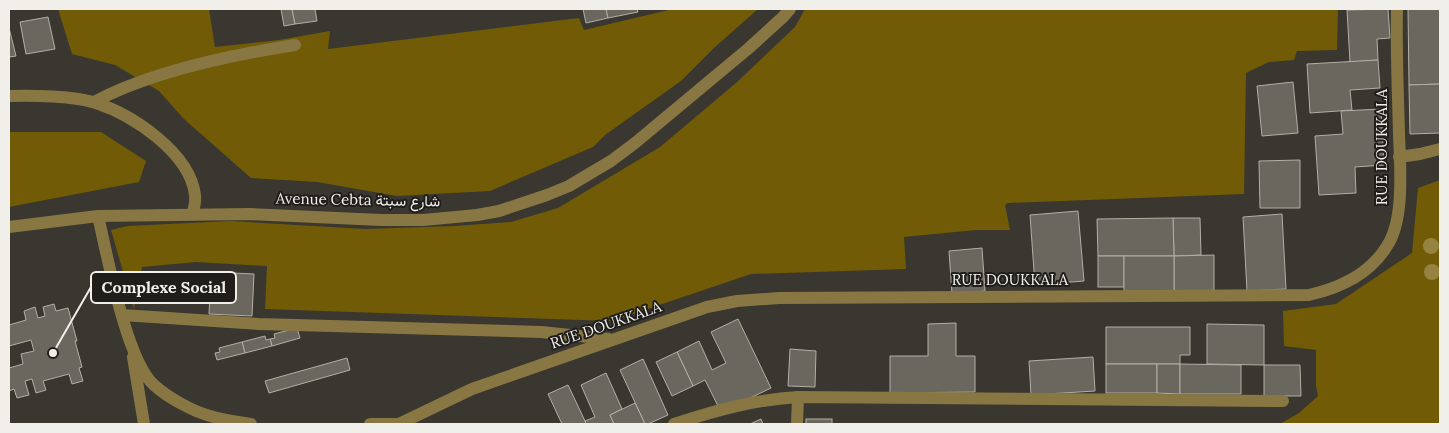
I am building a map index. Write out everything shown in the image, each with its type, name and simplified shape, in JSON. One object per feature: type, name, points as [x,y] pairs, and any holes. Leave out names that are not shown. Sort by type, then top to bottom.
[{"type":"street","name":"Avenue Cebta شارع سبتة","points":[[9,228],[98,216],[193,213],[424,220],[477,215],[517,206],[569,186],[611,161],[749,48],[790,9]]},
{"type":"street","name":"RUE DOUKKALA","points":[[400,424],[472,390],[614,339],[728,302],[756,299],[1301,295],[1327,291],[1357,277],[1372,265],[1388,245],[1398,215],[1400,157],[1397,9]]},
{"type":"street","points":[[94,102],[116,90],[175,71],[257,51],[295,45]]},
{"type":"street","points":[[9,96],[62,98],[94,102],[110,108],[146,128],[165,144],[178,159],[194,186],[196,197],[193,213]]},
{"type":"street","points":[[1400,157],[1440,149]]},
{"type":"street","points":[[98,216],[130,340],[140,364],[152,384],[174,399],[209,416],[251,424]]},
{"type":"street","points":[[122,315],[259,324],[541,332],[614,339]]},
{"type":"street","points":[[130,340],[144,424]]},
{"type":"street","points":[[797,424],[798,397]]},
{"type":"street","points":[[674,424],[736,405],[798,397],[1283,401]]},
{"type":"street","points":[[370,424],[400,424]]},
{"type":"shaded area","points":[[58,9],[209,9],[215,47],[279,40],[330,31],[328,49],[579,18],[584,30],[673,9],[758,9],[714,48],[681,81],[605,135],[593,147],[490,191],[397,196],[317,182],[251,178],[184,119],[159,91],[115,65],[72,54]]},
{"type":"shaded area","points":[[805,9],[1338,9],[1337,50],[1297,51],[1294,60],[1269,62],[1246,73],[1244,194],[1008,203],[1005,205],[1010,230],[976,230],[904,237],[906,269],[751,274],[612,321],[265,309],[267,266],[196,262],[142,267],[134,309],[111,230],[128,226],[230,221],[365,229],[455,226],[511,222],[558,208],[660,147],[736,83],[795,27]]},
{"type":"shaded area","points":[[9,132],[101,132],[146,161],[139,182],[9,207]]},
{"type":"shaded area","points":[[1440,180],[1440,424],[1280,424],[1299,413],[1318,396],[1316,386],[1316,350],[1284,346],[1283,311],[1336,304],[1412,253],[1418,188]]},
{"type":"building","points":[[281,9],[292,9],[295,24],[284,26]]},
{"type":"building","points":[[292,9],[315,9],[317,21],[295,24]]},
{"type":"building","points":[[583,9],[606,9],[608,18],[586,23]]},
{"type":"building","points":[[606,9],[637,9],[638,12],[608,18]]},
{"type":"building","points":[[1388,9],[1390,38],[1377,39],[1378,60],[1350,62],[1347,10]]},
{"type":"building","points":[[1408,9],[1440,9],[1440,84],[1409,85]]},
{"type":"building","points":[[48,17],[55,49],[26,54],[20,22]]},
{"type":"building","points":[[9,28],[16,56],[9,57]]},
{"type":"building","points":[[1378,60],[1380,88],[1350,90],[1352,110],[1310,113],[1307,64]]},
{"type":"building","points":[[1293,82],[1298,133],[1262,136],[1257,86]]},
{"type":"building","points":[[1440,84],[1440,133],[1410,134],[1409,85]]},
{"type":"building","points":[[1381,109],[1384,165],[1355,167],[1356,193],[1319,195],[1315,136],[1343,134],[1341,111]]},
{"type":"building","points":[[1300,160],[1300,208],[1260,208],[1259,161]]},
{"type":"building","points":[[1078,211],[1084,281],[1035,285],[1030,215]]},
{"type":"building","points":[[1282,214],[1286,289],[1247,291],[1243,217]]},
{"type":"building","points":[[1173,218],[1200,218],[1201,255],[1174,256]]},
{"type":"building","points":[[1173,218],[1174,256],[1098,256],[1097,219]]},
{"type":"building","points":[[982,248],[985,291],[952,294],[949,251]]},
{"type":"building","points":[[1214,255],[1214,292],[1174,292],[1174,256]]},
{"type":"building","points":[[1098,256],[1124,256],[1124,287],[1098,287]]},
{"type":"building","points":[[1124,256],[1174,256],[1174,292],[1124,291]]},
{"type":"building","points":[[211,272],[254,274],[252,316],[209,314]]},
{"type":"building","points":[[54,304],[56,311],[68,308],[77,341],[75,341],[82,367],[79,368],[83,381],[72,384],[69,374],[43,381],[46,390],[36,393],[32,379],[25,381],[29,395],[17,398],[14,389],[9,391],[9,368],[23,364],[21,354],[34,351],[31,340],[9,346],[9,325],[26,320],[24,311],[35,307],[38,318],[45,316],[43,307]]},
{"type":"building","points":[[738,319],[771,388],[721,412],[705,380],[693,386],[677,352],[699,341],[712,370],[726,363],[711,332]]},
{"type":"building","points":[[956,323],[956,356],[975,356],[975,392],[890,393],[890,356],[928,356],[928,324]]},
{"type":"building","points":[[1207,324],[1264,325],[1264,365],[1207,364]]},
{"type":"building","points":[[1106,327],[1190,327],[1190,355],[1180,355],[1180,364],[1106,364]]},
{"type":"building","points":[[297,328],[300,338],[272,346],[270,339],[275,338],[274,334]]},
{"type":"building","points":[[265,336],[266,340],[270,339],[272,346],[245,353],[242,342]]},
{"type":"building","points":[[242,342],[245,353],[217,360],[215,353],[220,352],[219,348]]},
{"type":"building","points":[[790,349],[816,351],[815,387],[788,386]]},
{"type":"building","points":[[677,352],[693,386],[672,396],[656,362]]},
{"type":"building","points":[[1093,357],[1095,391],[1031,395],[1029,361]]},
{"type":"building","points":[[347,358],[350,370],[269,393],[265,381]]},
{"type":"building","points":[[643,359],[668,415],[648,424],[645,424],[620,370]]},
{"type":"building","points":[[1106,364],[1157,364],[1157,393],[1106,393]]},
{"type":"building","points":[[1157,364],[1180,364],[1180,394],[1157,393]]},
{"type":"building","points":[[1180,364],[1241,365],[1241,394],[1180,394]]},
{"type":"building","points":[[1264,365],[1300,365],[1301,396],[1264,396]]},
{"type":"building","points":[[606,373],[622,409],[610,415],[614,424],[586,424],[585,421],[595,417],[581,385]]},
{"type":"building","points":[[568,385],[586,424],[562,424],[548,394]]},
{"type":"building","points":[[635,403],[645,424],[614,424],[610,415]]},
{"type":"building","points":[[761,419],[763,424],[750,424]]},
{"type":"building","points":[[806,419],[832,419],[832,424],[806,424]]},
{"type":"place","name":"Complexe Social","points":[[53,353]]}]
